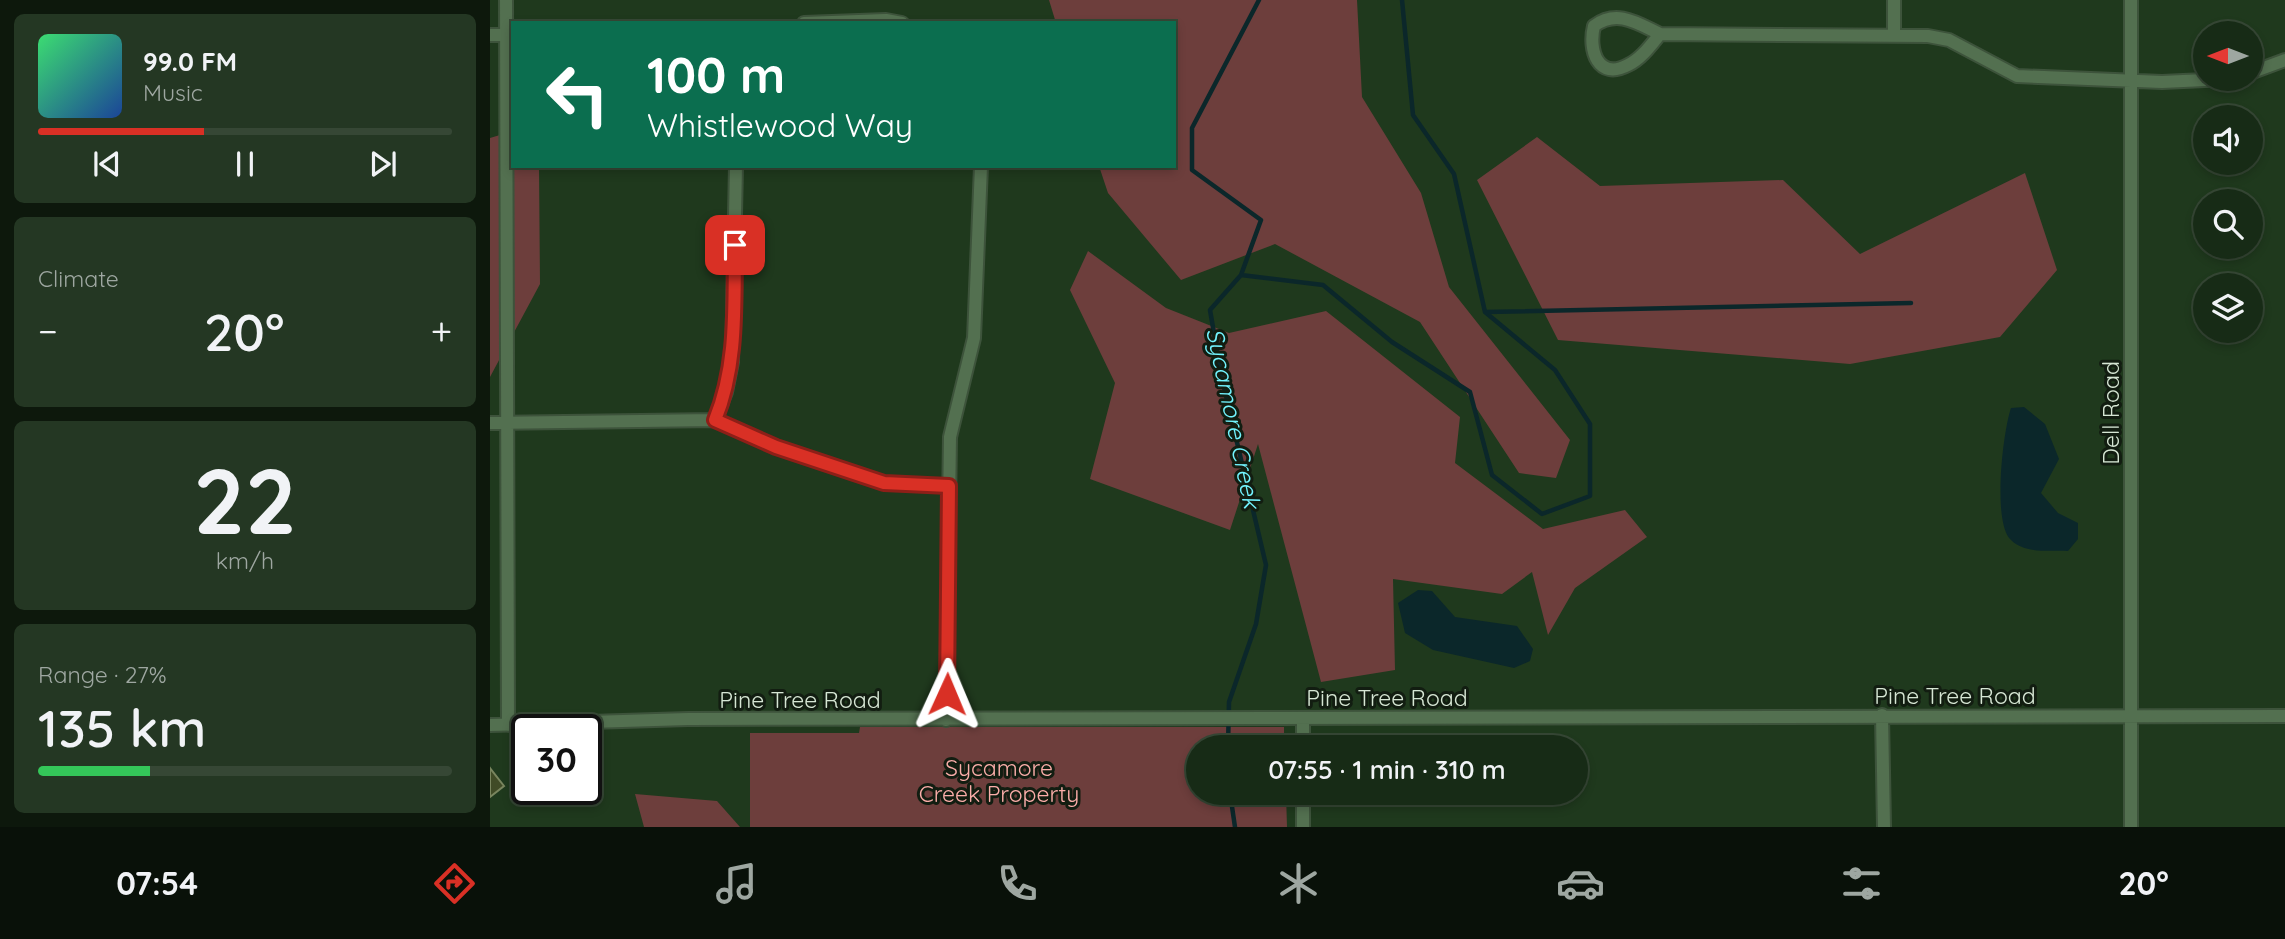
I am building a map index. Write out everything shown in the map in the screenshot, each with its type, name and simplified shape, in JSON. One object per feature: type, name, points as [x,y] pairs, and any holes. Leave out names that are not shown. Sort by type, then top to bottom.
[{"type":"street","points":[[506,0],[505,424],[508,725]]},
{"type":"street","points":[[1894,0],[1894,36]]},
{"type":"street","name":"Dell Road","points":[[2131,0],[2131,827]]},
{"type":"street","points":[[1660,34],[1627,66],[1611,68],[1597,62],[1591,52],[1594,26],[1605,18],[1619,16],[1660,34],[1894,36],[1950,40],[2017,76],[2130,81],[2193,80]]},
{"type":"street","points":[[859,21],[891,21]]},
{"type":"street","points":[[490,35],[505,35]]},
{"type":"street","points":[[2263,68],[2285,60]]},
{"type":"street","points":[[715,420],[726,392],[732,362],[736,168]]},
{"type":"street","points":[[946,720],[949,486],[953,414],[974,338],[981,168]]},
{"type":"street","points":[[490,423],[715,420],[776,447],[884,483],[949,486]]},
{"type":"street","points":[[1882,715],[1884,827]]},
{"type":"street","name":"Pine Tree Road","points":[[490,724],[688,719],[2285,716]]},
{"type":"street","points":[[1303,719],[1303,735]]},
{"type":"street","points":[[1303,805],[1303,827]]},
{"type":"green space","points":[[1049,0],[1357,0],[1362,97],[1421,193],[1449,287],[1570,440],[1556,478],[1519,473],[1420,322],[1275,244],[1181,280],[1108,193],[1100,168],[1176,168],[1176,21],[1055,21]]},
{"type":"green space","points":[[511,132],[511,168],[539,168],[540,284],[490,377],[490,138]]},
{"type":"green space","points":[[1537,137],[1600,186],[1783,180],[1860,254],[2025,173],[2057,270],[2000,337],[1850,364],[1558,340],[1477,180]]},
{"type":"green space","points":[[1088,251],[1166,308],[1229,333],[1326,311],[1460,417],[1455,463],[1543,529],[1625,510],[1647,537],[1575,588],[1548,635],[1532,572],[1502,594],[1393,579],[1395,670],[1321,682],[1258,444],[1230,530],[1090,479],[1115,383],[1070,290]]},
{"type":"green space","name":"Sycamore Creek Property","points":[[860,727],[1284,727],[1284,735],[1186,735],[1186,805],[1286,805],[1287,827],[750,827],[750,733],[859,733]]},
{"type":"green space","points":[[635,794],[717,801],[740,827],[644,827]]},
{"type":"water","points":[[2024,407],[2045,424],[2059,459],[2041,493],[2058,513],[2078,523],[2078,539],[2068,551],[2023,547],[2011,540],[2005,530],[2001,476],[2005,436],[2011,408]]},
{"type":"water","points":[[1418,590],[1432,591],[1455,617],[1517,626],[1533,649],[1530,661],[1514,668],[1433,650],[1405,633],[1398,603]]},
{"type":"building","points":[[490,768],[504,786],[490,797]]},
{"type":"waterway","points":[[1241,275],[1261,220],[1192,170],[1192,128],[1259,0]]},
{"type":"waterway","name":"Sycamore Creek","points":[[1228,735],[1229,702],[1256,624],[1266,565],[1222,379],[1210,310],[1241,275],[1323,285],[1392,342],[1470,392],[1492,475],[1542,514],[1590,496],[1590,424],[1555,370],[1485,312],[1454,174],[1413,115],[1402,0]]},
{"type":"waterway","points":[[1485,312],[1911,303]]},
{"type":"waterway","name":"Sycamore Creek","points":[[1232,805],[1235,827]]},
{"type":"route","points":[[735,245],[732,362],[726,392],[715,420],[776,447],[884,483],[911,487],[949,486],[947,694]]}]
